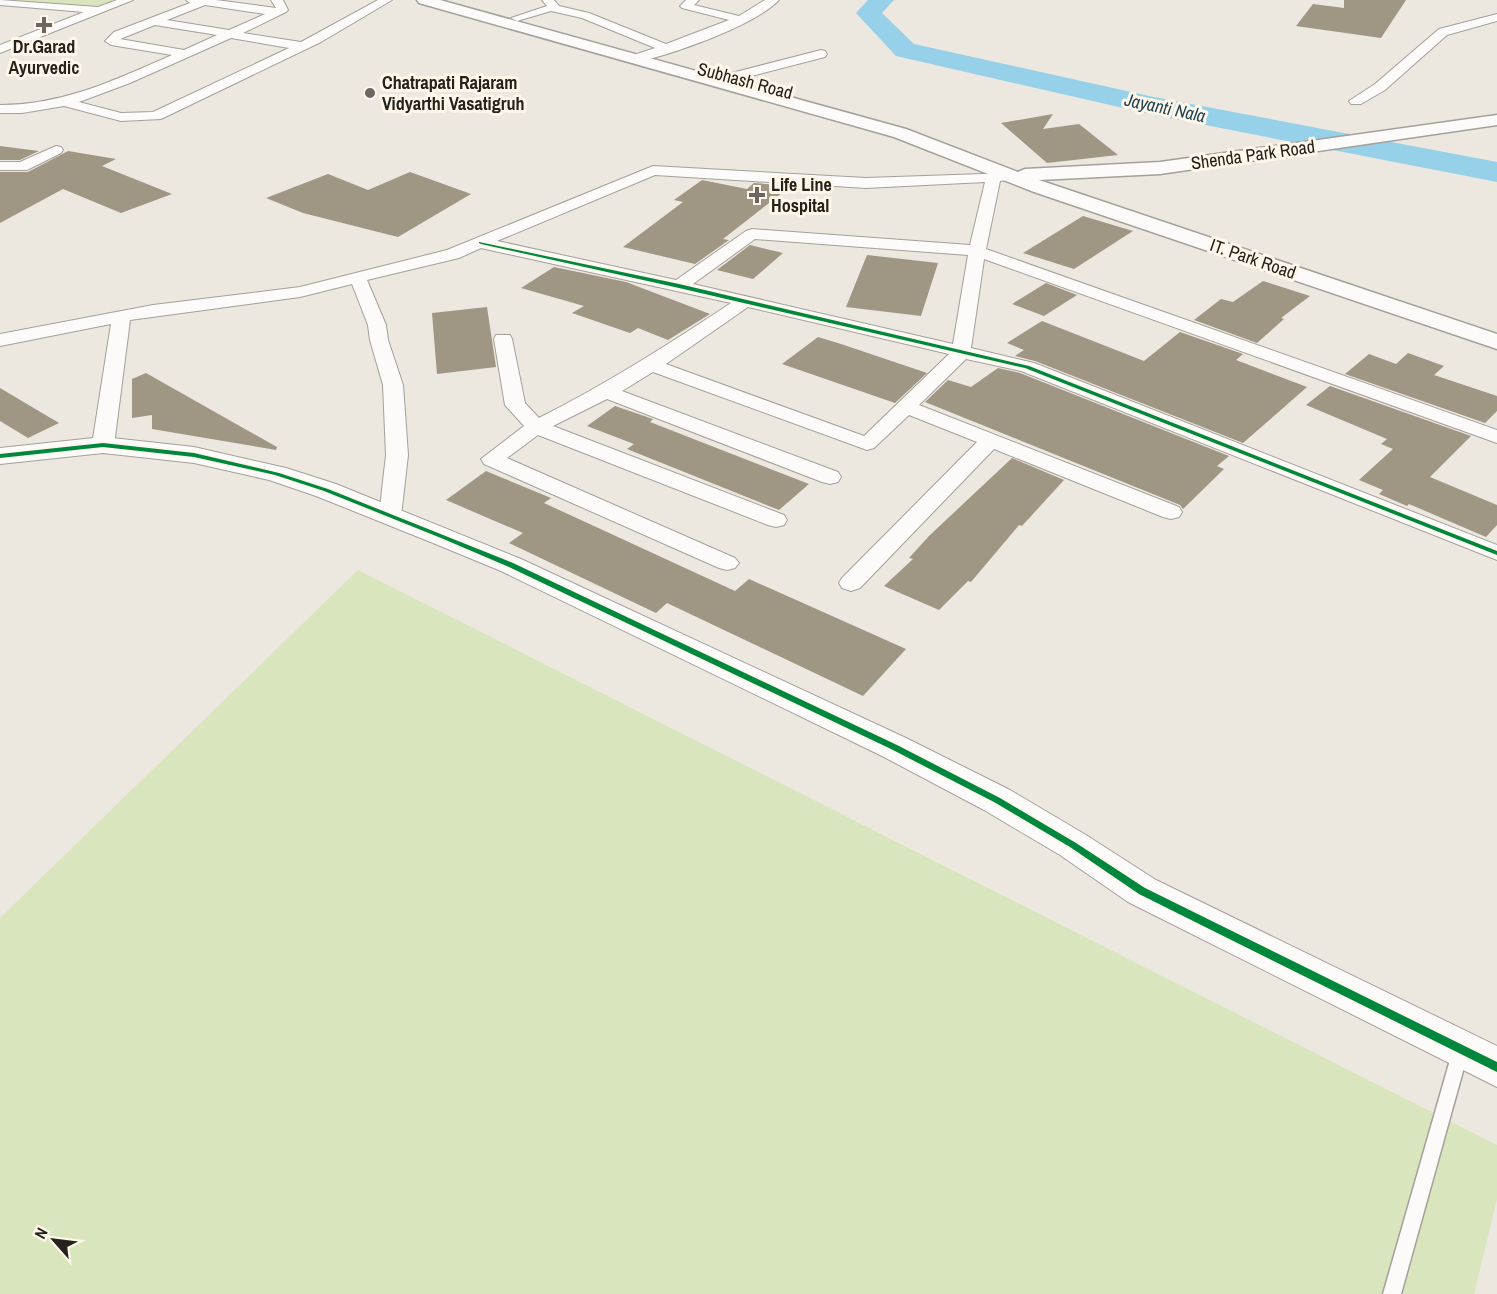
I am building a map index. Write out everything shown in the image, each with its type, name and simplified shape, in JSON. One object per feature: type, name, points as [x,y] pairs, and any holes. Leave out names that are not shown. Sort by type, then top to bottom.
[{"type":"main road","name":"Subhash Road","points":[[424,0],[505,18]]},
{"type":"main road","name":"Subhash Road","points":[[450,0],[642,57],[942,137],[1036,174]]},
{"type":"main road","name":"Subhash Road","points":[[724,79],[935,145],[1001,177]]},
{"type":"main road","name":"Shenda Park Road","points":[[1001,177],[1150,169],[1497,120]]},
{"type":"main road","name":"IT. Park Road","points":[[1036,174],[1497,327]]},
{"type":"main road","name":"IT. Park Road","points":[[1001,177],[1497,342]]},
{"type":"street","points":[[3,46],[127,0]]},
{"type":"street","points":[[68,103],[113,117],[133,119],[156,116],[301,46],[364,14],[386,0]]},
{"type":"street","points":[[693,0],[686,6],[741,20]]},
{"type":"street","points":[[642,57],[708,36],[741,20],[773,0]]},
{"type":"street","points":[[185,54],[111,41],[118,35],[197,1],[277,6]]},
{"type":"street","points":[[0,2],[100,10]]},
{"type":"street","points":[[505,18],[549,4],[585,15],[667,49]]},
{"type":"street","points":[[9,15],[36,5]]},
{"type":"street","points":[[0,109],[27,111],[68,103],[103,91],[228,34],[277,6]]},
{"type":"street","points":[[1356,100],[1380,87],[1443,32],[1497,17]]},
{"type":"street","points":[[153,21],[301,46]]},
{"type":"street","points":[[724,79],[820,54]]},
{"type":"street","points":[[1,167],[22,167],[56,150]]},
{"type":"street","points":[[0,340],[121,316],[300,292],[456,254],[653,170],[866,183],[1001,177],[977,250],[961,353],[867,444],[651,365]]},
{"type":"street","points":[[680,286],[752,234],[977,250],[1497,436]]},
{"type":"street","points":[[481,243],[680,286],[744,303],[1027,367],[1060,378],[1497,553]]},
{"type":"street","points":[[358,279],[375,318],[379,340],[393,385],[397,455],[390,516]]},
{"type":"street","points":[[727,563],[492,459],[536,428],[606,392],[651,365],[744,303]]},
{"type":"street","points":[[103,445],[121,316]]},
{"type":"street","points":[[502,339],[515,405],[536,428],[776,520]]},
{"type":"street","points":[[606,392],[830,477]]},
{"type":"street","points":[[907,407],[1171,512]]},
{"type":"street","points":[[851,583],[991,440]]},
{"type":"street","points":[[0,456],[103,445],[194,455],[254,467],[326,490],[511,565],[894,747],[998,800],[1142,891],[1497,1067]]},
{"type":"lane","points":[[1392,1294],[1461,1049]]},
{"type":"green space","points":[[2,0],[118,0],[91,8]]},
{"type":"green space","points":[[358,570],[1497,1145],[1497,1199],[1474,1294],[0,1294],[0,918]]},
{"type":"building","points":[[1344,0],[1406,0],[1381,38],[1296,26],[1313,4],[1344,8]]},
{"type":"building","points":[[1053,114],[1043,129],[1079,124],[1118,155],[1047,163],[1001,123]]},
{"type":"building","points":[[0,146],[39,151],[20,160],[0,160]]},
{"type":"building","points":[[68,151],[116,159],[102,166],[172,194],[121,213],[63,189],[0,223],[0,172],[28,172]]},
{"type":"building","points":[[410,172],[471,194],[398,237],[303,213],[266,198],[328,174],[368,190]]},
{"type":"building","points":[[702,180],[747,189],[754,183],[791,186],[723,239],[729,240],[695,264],[623,247],[683,202],[674,200]]},
{"type":"building","points":[[1083,216],[1133,231],[1074,269],[1023,253]]},
{"type":"building","points":[[750,245],[783,253],[753,279],[717,270]]},
{"type":"building","points":[[867,255],[938,263],[921,316],[846,307]]},
{"type":"building","points":[[554,267],[626,282],[710,314],[668,340],[638,328],[630,333],[572,313],[584,306],[521,288]]},
{"type":"building","points":[[1263,281],[1310,296],[1281,318],[1284,319],[1257,343],[1194,320],[1221,299],[1233,302]]},
{"type":"building","points":[[1046,283],[1077,295],[1044,316],[1012,304]]},
{"type":"building","points":[[487,307],[496,367],[437,374],[432,313]]},
{"type":"building","points":[[1042,321],[1144,361],[1180,332],[1243,354],[1236,360],[1307,387],[1243,443],[1035,361],[1015,356],[1024,350],[1007,343]]},
{"type":"building","points":[[818,337],[927,373],[895,403],[782,364]]},
{"type":"building","points":[[1408,353],[1444,366],[1434,375],[1497,396],[1497,411],[1485,423],[1345,374],[1369,354],[1396,364]]},
{"type":"building","points":[[998,368],[1020,373],[1229,456],[1217,466],[1224,469],[1183,509],[1180,505],[925,402],[948,380],[971,387]]},
{"type":"building","points":[[146,373],[277,447],[276,450],[152,429],[152,415],[132,418],[132,379]]},
{"type":"building","points":[[1330,386],[1471,436],[1430,477],[1497,505],[1497,525],[1486,537],[1409,504],[1407,506],[1379,494],[1383,490],[1359,480],[1393,449],[1381,444],[1387,439],[1306,405]]},
{"type":"building","points":[[0,388],[59,423],[28,438],[0,421]]},
{"type":"building","points":[[615,406],[653,419],[650,422],[809,484],[779,510],[627,449],[634,444],[587,426]]},
{"type":"building","points":[[1012,458],[1064,480],[1022,526],[1019,525],[971,582],[968,581],[939,610],[884,586],[913,559],[909,558],[929,536]]},
{"type":"building","points":[[486,471],[551,498],[544,503],[735,591],[749,579],[906,649],[863,696],[667,603],[656,613],[509,543],[523,533],[446,500]]},
{"type":"waterway","name":"Jayanti Nala","points":[[882,0],[868,13],[905,50],[1154,106],[1497,172]]},
{"type":"cycle path","points":[[481,243],[679,286],[1027,367],[1497,553]]},
{"type":"cycle path","points":[[0,456],[103,445],[194,455],[277,474],[326,490],[443,537],[511,565],[894,747],[997,800],[1073,845],[1142,891],[1497,1067]]},
{"type":"place","name":"Dr.Garad Ayurvedic","points":[[44,25]]},
{"type":"place","name":"Chatrapati Rajaram Vidyarthi Vasatigruh","points":[[370,93]]},
{"type":"place","name":"Life Line Hospital","points":[[757,195]]}]
